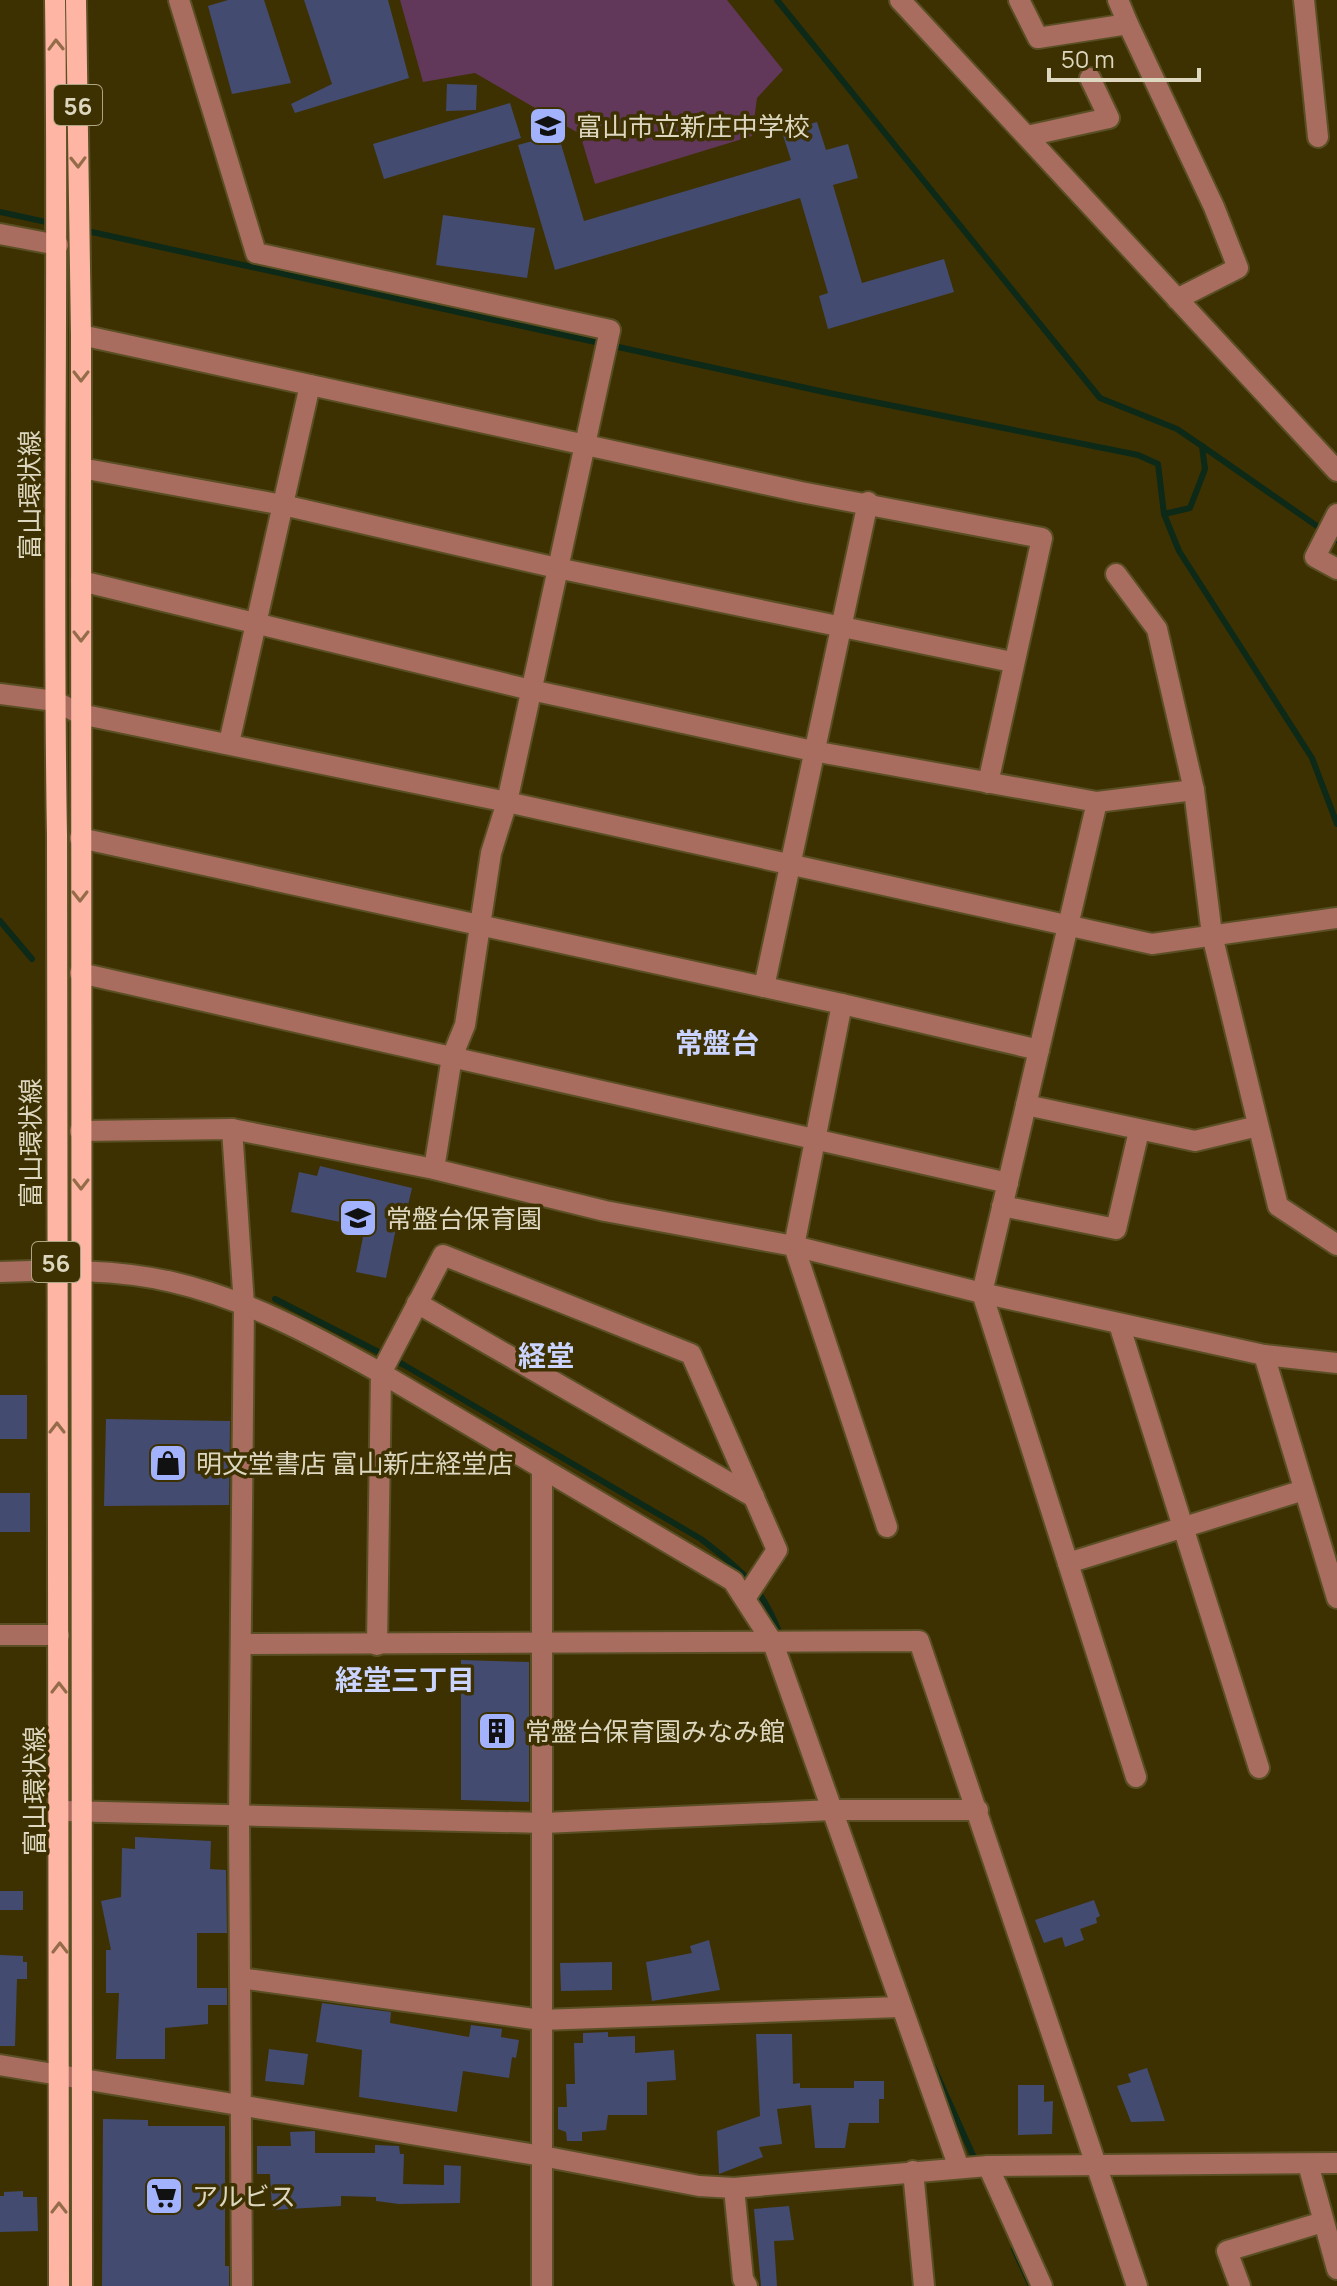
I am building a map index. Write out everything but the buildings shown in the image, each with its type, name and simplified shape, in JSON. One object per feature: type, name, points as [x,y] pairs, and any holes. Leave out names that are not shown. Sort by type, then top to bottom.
[{"type":"main road","name":"富山環状線","points":[[55,0],[68,209],[79,242],[81,335],[82,2286]]},
{"type":"main road","name":"富山環状線","points":[[59,2286],[55,701],[58,241],[68,209],[76,0]]},
{"type":"street","points":[[179,0],[256,253],[610,330],[507,802],[491,853],[465,1025],[452,1057],[434,1169]]},
{"type":"street","points":[[900,0],[1337,471]]},
{"type":"street","points":[[1019,0],[1038,38],[1128,24]]},
{"type":"street","points":[[1118,0],[1214,207],[1238,268],[1177,299]]},
{"type":"street","points":[[1304,0],[1318,137]]},
{"type":"street","points":[[1027,136],[1109,118],[1090,78]]},
{"type":"street","points":[[0,234],[58,241]]},
{"type":"street","points":[[81,335],[445,417],[584,442],[801,492],[868,502],[1042,538],[1012,662],[988,783]]},
{"type":"street","points":[[229,743],[310,385]]},
{"type":"street","points":[[81,468],[283,505],[557,568],[1012,662]]},
{"type":"street","points":[[764,987],[868,502]]},
{"type":"street","points":[[1337,514],[1315,557],[1337,569]]},
{"type":"street","points":[[1116,574],[1157,629],[1194,790],[1212,935],[1278,1206],[1337,1245]]},
{"type":"street","points":[[81,581],[531,690],[813,751],[1097,802],[1194,790]]},
{"type":"street","points":[[0,694],[55,701],[80,714],[507,802],[1152,944],[1337,918]]},
{"type":"street","points":[[1097,802],[982,1293],[1136,1777]]},
{"type":"street","points":[[80,838],[1039,1050]]},
{"type":"street","points":[[80,973],[1008,1183]]},
{"type":"street","points":[[842,1004],[818,1138],[794,1246],[887,1527]]},
{"type":"street","points":[[1026,1105],[1195,1141],[1258,1126]]},
{"type":"street","points":[[80,1131],[232,1129],[434,1169],[605,1211],[794,1246],[982,1293],[1264,1355],[1337,1363]]},
{"type":"street","points":[[232,1129],[244,1305],[239,1818],[242,2286]]},
{"type":"street","points":[[1002,1206],[1116,1229],[1139,1131]]},
{"type":"street","points":[[377,1645],[381,1373],[443,1255],[691,1354],[777,1550],[746,1597]]},
{"type":"street","points":[[0,1272],[56,1270],[172,1281],[244,1305],[322,1340],[381,1373],[733,1581],[773,1643],[899,2007],[959,2168]]},
{"type":"street","points":[[417,1303],[754,1497]]},
{"type":"street","points":[[1119,1324],[1259,1768]]},
{"type":"street","points":[[1264,1355],[1337,1598]]},
{"type":"street","points":[[542,1470],[542,2286]]},
{"type":"street","points":[[1068,1563],[1304,1490]]},
{"type":"street","points":[[0,1635],[59,1635]]},
{"type":"street","points":[[241,1644],[919,1641],[1137,2286]]},
{"type":"street","points":[[60,1811],[239,1818],[544,1823],[832,1810],[978,1810]]},
{"type":"street","points":[[240,1978],[541,2020],[899,2007]]},
{"type":"street","points":[[0,2065],[82,2082],[241,2105],[542,2156],[699,2186],[734,2188],[988,2166],[1337,2163]]},
{"type":"street","points":[[1308,2164],[1337,2269]]},
{"type":"street","points":[[988,2166],[1042,2286]]},
{"type":"street","points":[[913,2171],[924,2286]]},
{"type":"street","points":[[734,2188],[743,2279],[747,2286]]},
{"type":"street","points":[[1240,2286],[1227,2251],[1323,2222]]},
{"type":"shaded area","points":[[400,0],[727,0],[783,70],[757,98],[752,136],[595,184],[580,134],[475,73],[423,82]]},
{"type":"waterway","points":[[777,0],[1100,398],[1177,429],[1202,446],[1205,469],[1190,508],[1164,514]]},
{"type":"waterway","points":[[0,212],[829,393],[1138,455],[1158,464],[1164,514],[1179,551],[1312,758],[1337,824]]},
{"type":"waterway","points":[[1202,446],[1337,540]]},
{"type":"waterway","points":[[0,921],[32,959]]},
{"type":"waterway","points":[[275,1299],[404,1365],[701,1539],[729,1561],[759,1593],[781,1637]]},
{"type":"waterway","points":[[933,2066],[976,2162]]},
{"type":"waterway","points":[[1014,2249],[1031,2286]]},
{"type":"place","name":"富山市立新庄中学校","points":[[548,126]]},
{"type":"place","name":"常盤台保育園","points":[[358,1218]]},
{"type":"place","name":"明文堂書店 富山新庄経堂店","points":[[168,1463]]},
{"type":"place","name":"常盤台保育園みなみ館","points":[[497,1731]]},
{"type":"place","name":"アルビス","points":[[164,2196]]},
{"type":"district","name":"常盤台","points":[[717,1042]]},
{"type":"district","name":"経堂","points":[[546,1355]]},
{"type":"district","name":"経堂三丁目","points":[[405,1679]]}]
